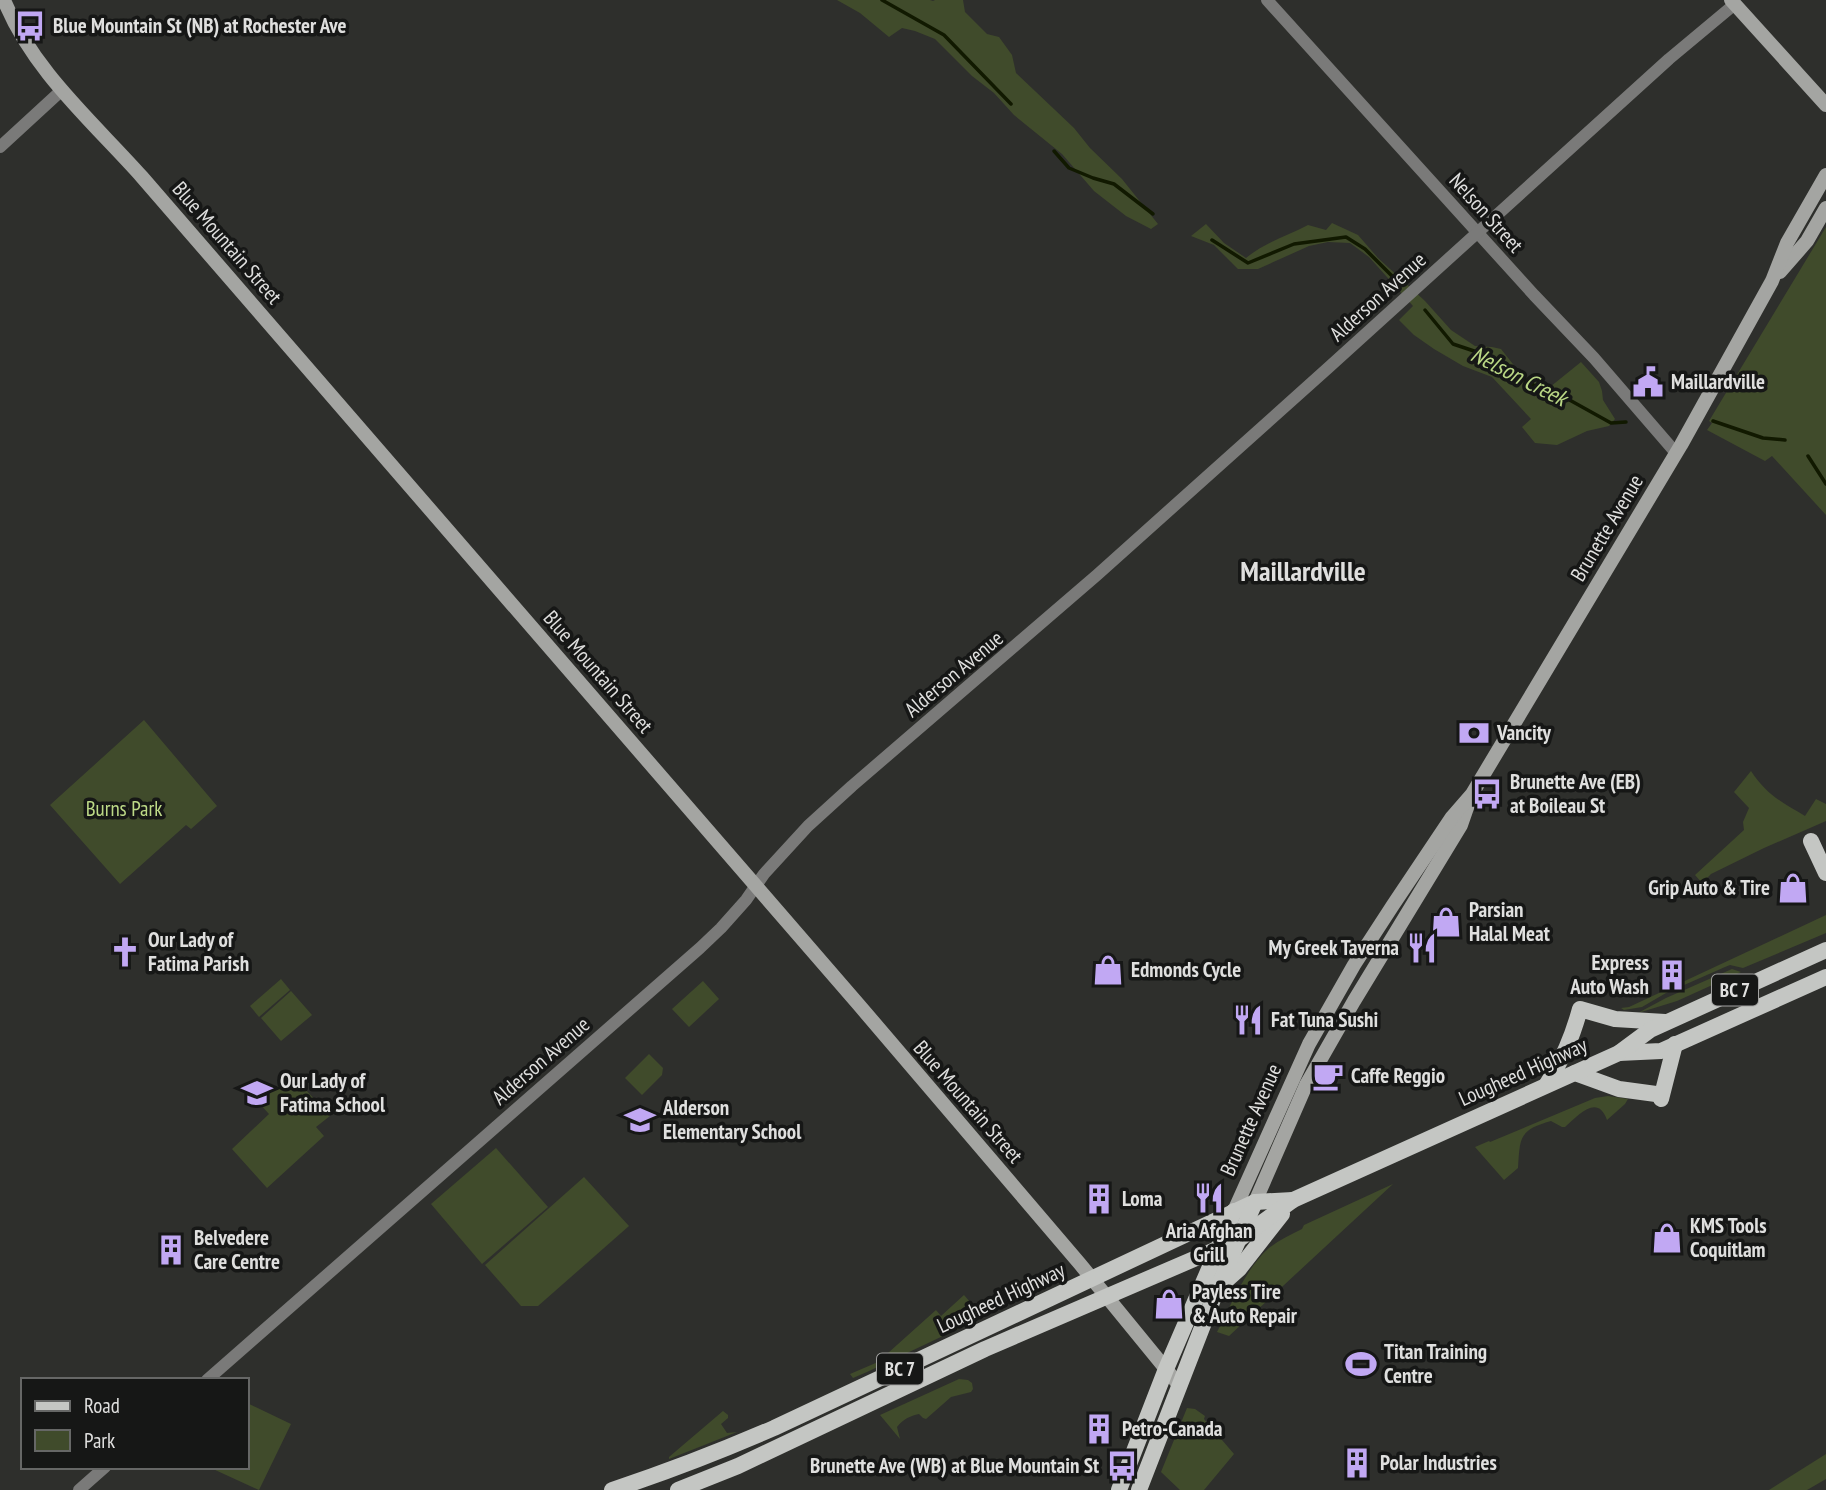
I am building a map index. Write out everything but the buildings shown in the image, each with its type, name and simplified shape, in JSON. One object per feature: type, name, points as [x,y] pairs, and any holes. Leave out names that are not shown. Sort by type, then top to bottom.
[{"type":"main road","name":"Blue Mountain Street","points":[[4,0],[20,34],[62,90],[142,177],[756,887],[1093,1279],[1179,1385]]},
{"type":"main road","points":[[1733,2],[1826,105]]},
{"type":"main road","name":"Brunette Avenue","points":[[1119,1490],[1217,1248],[1303,1054],[1354,965],[1452,817],[1472,794],[1676,453],[1772,281],[1787,243],[1826,175]]},
{"type":"main road","name":"Brunette Avenue","points":[[1772,281],[1807,241],[1826,208]]},
{"type":"main road","name":"Brunette Avenue","points":[[1139,1490],[1217,1289],[1306,1086],[1354,1000],[1461,824],[1472,794]]},
{"type":"main road","points":[[1811,841],[1826,873]]},
{"type":"main road","name":"Lougheed Highway","points":[[678,1490],[738,1466],[985,1349],[1238,1240],[1293,1200],[1619,1053],[1650,1030],[1666,1022],[1826,950]]},
{"type":"main road","name":"Lougheed Highway","points":[[1619,1053],[1661,1051],[1826,977]]},
{"type":"main road","points":[[1547,1084],[1572,1037],[1580,1009],[1615,1019],[1666,1022]]},
{"type":"main road","points":[[1575,1073],[1619,1089],[1658,1097],[1675,1044]]},
{"type":"main road","points":[[1217,1289],[1240,1269],[1293,1200]]},
{"type":"main road","name":"Lougheed Highway","points":[[612,1490],[730,1447],[1255,1202],[1293,1200]]},
{"type":"street","name":"Nelson Street","points":[[1267,0],[1594,358],[1676,453]]},
{"type":"street","name":"Alderson Avenue","points":[[209,1378],[700,948],[721,928],[764,874],[808,826],[1251,438],[1733,2]]},
{"type":"street","points":[[0,147],[62,90]]},
{"type":"street","points":[[79,1490],[103,1469]]},
{"type":"green space","points":[[837,0],[963,0],[965,12],[987,34],[999,37],[1012,55],[1016,73],[1074,128],[1122,179],[1158,224],[1151,229],[1126,216],[1094,191],[1062,154],[1014,115],[935,39],[902,28],[889,37],[860,13]]},
{"type":"green space","points":[[1332,223],[1358,235],[1451,330],[1475,346],[1501,349],[1524,378],[1550,387],[1581,362],[1599,382],[1603,400],[1615,419],[1609,426],[1587,431],[1557,445],[1535,443],[1522,427],[1531,419],[1492,377],[1463,366],[1434,349],[1399,320],[1413,306],[1369,257],[1350,243],[1328,242],[1309,246],[1258,269],[1238,269],[1214,245],[1191,236],[1206,224],[1224,243],[1246,258],[1308,225],[1326,230]]},
{"type":"green space","points":[[1826,227],[1826,515],[1772,456],[1765,461],[1707,430],[1712,423],[1709,421]]},
{"type":"green space","name":"Burns Park","points":[[144,720],[217,806],[191,829],[186,825],[120,884],[50,805]]},
{"type":"green space","points":[[1751,771],[1769,792],[1805,816],[1816,799],[1826,804],[1826,821],[1711,874],[1702,883],[1695,875],[1744,830],[1743,822],[1749,808],[1734,792]]},
{"type":"green space","points":[[1826,915],[1826,933],[1743,968],[1730,965],[1725,967],[1666,993],[1642,1007],[1624,1010],[1621,1008],[1629,1007]]},
{"type":"green space","points":[[1732,969],[1741,972],[1677,1001],[1638,1013],[1666,998]]},
{"type":"green space","points":[[281,979],[290,990],[259,1017],[250,1006]]},
{"type":"green space","points":[[703,981],[719,999],[689,1027],[672,1009]]},
{"type":"green space","points":[[291,991],[312,1015],[281,1041],[261,1018]]},
{"type":"green space","points":[[649,1054],[663,1068],[662,1075],[642,1095],[625,1078]]},
{"type":"green space","points":[[292,1075],[330,1116],[316,1127],[324,1136],[267,1188],[232,1149],[269,1114],[259,1103]]},
{"type":"green space","points":[[1608,1096],[1628,1099],[1607,1120],[1603,1112],[1593,1107],[1582,1112],[1565,1127],[1551,1121],[1527,1132],[1521,1142],[1518,1168],[1504,1180],[1475,1147],[1595,1098]]},
{"type":"green space","points":[[496,1148],[548,1207],[482,1264],[431,1204]]},
{"type":"green space","points":[[584,1177],[629,1226],[538,1306],[521,1306],[485,1265]]},
{"type":"green space","points":[[1393,1184],[1229,1336],[1217,1332],[1246,1276],[1269,1248],[1302,1229],[1304,1225]]},
{"type":"green space","points":[[964,1295],[983,1317],[853,1378],[850,1374],[878,1362],[936,1310],[941,1316]]},
{"type":"green space","points":[[959,1379],[972,1383],[971,1392],[951,1397],[926,1419],[919,1414],[904,1420],[897,1427],[900,1439],[880,1415]]},
{"type":"green space","points":[[248,1403],[291,1424],[259,1490],[213,1469],[248,1469]]},
{"type":"green space","points":[[1187,1408],[1195,1409],[1205,1416],[1204,1419],[1234,1454],[1204,1490],[1180,1490],[1161,1472]]},
{"type":"green space","points":[[723,1411],[728,1418],[721,1424],[727,1433],[737,1432],[669,1459],[669,1457]]},
{"type":"green space","points":[[1826,1454],[1826,1479],[1807,1490],[1769,1490]]},
{"type":"waterway","name":"Nelson Creek","points":[[882,0],[944,35],[1011,104]]},
{"type":"waterway","name":"Nelson Creek","points":[[1054,151],[1069,168],[1114,184],[1153,214]]},
{"type":"waterway","name":"Nelson Creek","points":[[1212,240],[1248,263],[1294,244],[1346,237],[1365,249],[1400,284]]},
{"type":"waterway","name":"Nelson Creek","points":[[1425,310],[1453,344],[1480,353],[1535,386],[1557,393],[1611,423],[1626,422]]},
{"type":"waterway","name":"Nelson Creek","points":[[1713,421],[1763,438],[1785,440]]},
{"type":"waterway","name":"Nelson Creek","points":[[1808,456],[1826,484]]},
{"type":"place","name":"Blue Mountain St (NB) at Rochester Ave","points":[[30,26]]},
{"type":"place","name":"Maillardville","points":[[1648,382]]},
{"type":"place","name":"Vancity","points":[[1474,733]]},
{"type":"place","name":"Brunette Ave (EB) at Boileau St","points":[[1487,794]]},
{"type":"place","name":"Grip Auto & Tire","points":[[1793,888]]},
{"type":"place","name":"Parsian Halal Meat","points":[[1446,922]]},
{"type":"place","name":"My Greek Taverna","points":[[1422,948]]},
{"type":"place","name":"Our Lady of Fatima Parish","points":[[125,952]]},
{"type":"place","name":"Edmonds Cycle","points":[[1108,970]]},
{"type":"place","name":"Express Auto Wash","points":[[1672,975]]},
{"type":"place","name":"Fat Tuna Sushi","points":[[1248,1020]]},
{"type":"place","name":"Caffe Reggio","points":[[1328,1076]]},
{"type":"place","name":"Our Lady of Fatima School","points":[[257,1093]]},
{"type":"place","name":"Alderson Elementary School","points":[[640,1120]]},
{"type":"place","name":"Aria Afghan Grill","points":[[1209,1198]]},
{"type":"place","name":"Loma","points":[[1099,1199]]},
{"type":"place","name":"KMS Tools Coquitlam","points":[[1667,1238]]},
{"type":"place","name":"Belvedere Care Centre","points":[[171,1250]]},
{"type":"place","name":"Payless Tire & Auto Repair","points":[[1169,1304]]},
{"type":"place","name":"Titan Training Centre","points":[[1361,1364]]},
{"type":"place","name":"Petro-Canada","points":[[1099,1429]]},
{"type":"place","name":"Polar Industries","points":[[1357,1463]]},
{"type":"place","name":"Brunette Ave (WB) at Blue Mountain St","points":[[1122,1466]]},
{"type":"district","name":"Maillardville","points":[[1303,571]]}]
